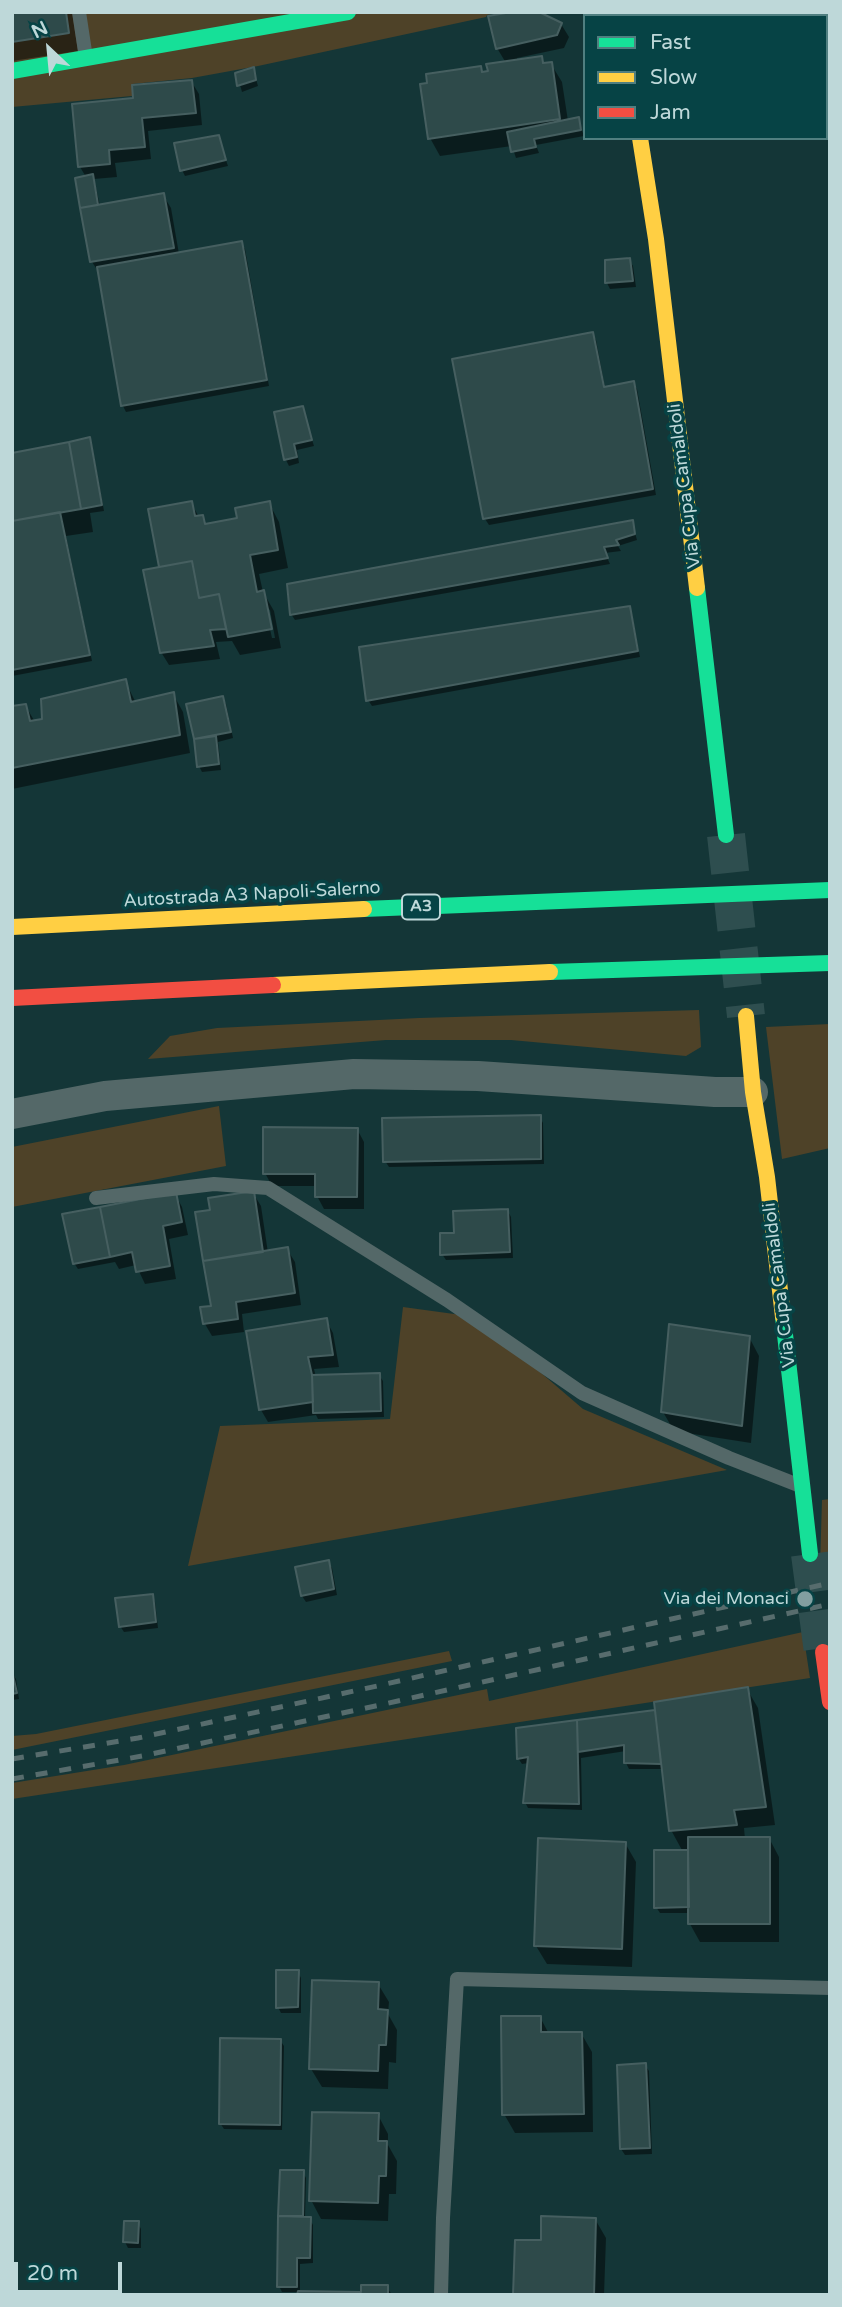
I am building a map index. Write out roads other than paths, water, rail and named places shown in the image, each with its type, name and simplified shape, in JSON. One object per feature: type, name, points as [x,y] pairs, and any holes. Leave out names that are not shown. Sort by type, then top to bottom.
[{"type":"main road","points":[[12,71],[348,12]]},
{"type":"main road","name":"Via Cupa Camaldoli","points":[[640,140],[656,239],[726,835]]},
{"type":"main road","name":"Autostrada A3 Napoli-Salerno","points":[[12,927],[830,890]]},
{"type":"main road","points":[[12,998],[483,975],[830,963]]},
{"type":"main road","name":"Via Cupa Camaldoli","points":[[746,1016],[810,1554]]},
{"type":"main road","points":[[822,1652],[830,1702]]},
{"type":"street","points":[[12,1114],[105,1096],[355,1074],[478,1076],[715,1092],[753,1092]]},
{"type":"lane","points":[[79,12],[87,59]]},
{"type":"lane","points":[[96,1198],[214,1184],[268,1188],[447,1300],[582,1394],[803,1487]]},
{"type":"lane","points":[[441,2295],[457,1979],[830,1988]]},
{"type":"tunnel","points":[[726,835],[746,1016]]},
{"type":"tunnel","points":[[810,1554],[823,1652]]},
{"type":"railway","points":[[12,1759],[138,1738],[830,1583]]},
{"type":"railway","points":[[12,1779],[142,1756],[830,1604]]},
{"type":"place","name":"Via dei Monaci","points":[[805,1599]]}]
